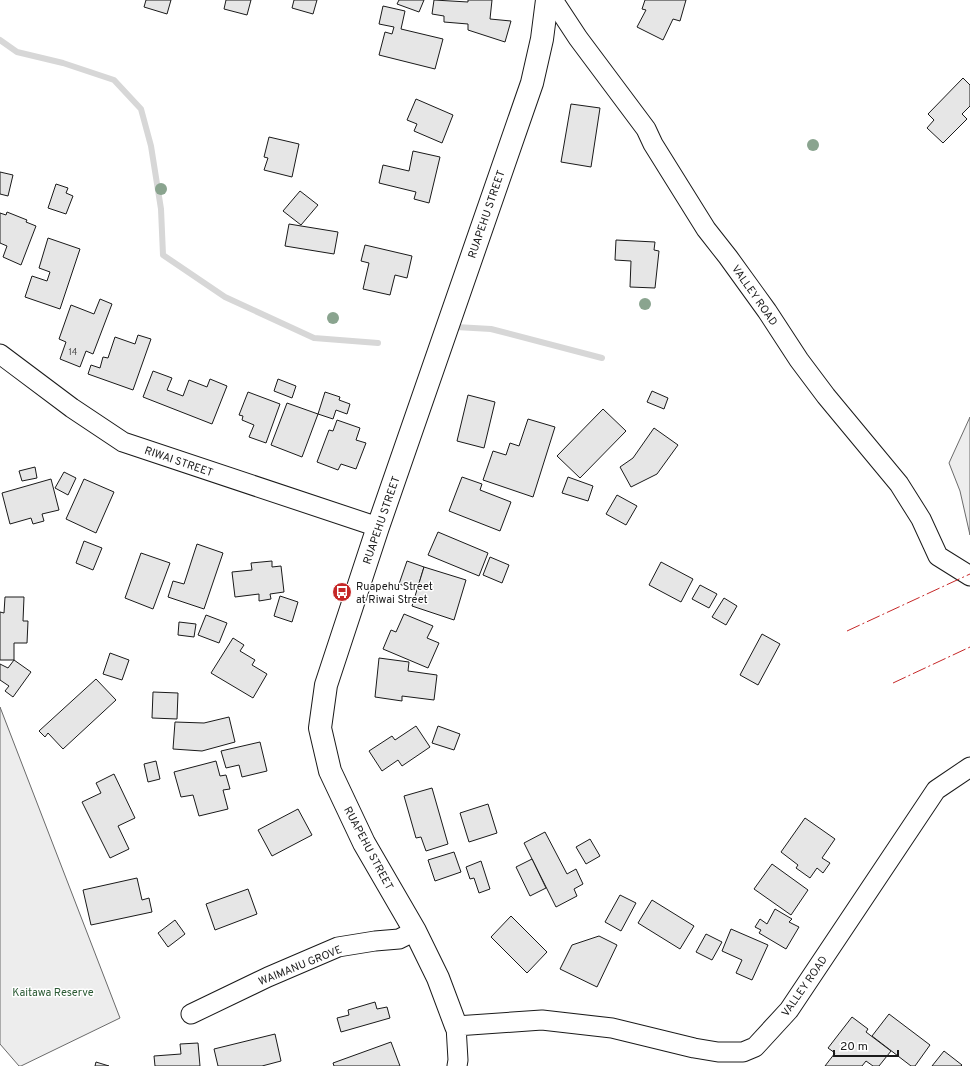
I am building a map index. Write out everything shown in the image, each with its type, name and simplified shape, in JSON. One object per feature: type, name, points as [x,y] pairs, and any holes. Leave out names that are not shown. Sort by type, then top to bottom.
[{"type":"street","name":"RUAPEHU STREET","points":[[456,1026],[438,978],[414,931],[364,843],[333,777],[320,728],[326,685],[378,527],[532,82],[542,39],[547,0]]},
{"type":"street","name":"VALLEY ROAD","points":[[553,0],[578,38],[646,129],[653,144],[706,229],[728,257],[799,360],[826,396],[899,484],[921,519],[938,556],[970,576]]},
{"type":"street","name":"RIWAI STREET","points":[[0,354],[72,408],[124,442],[378,527]]},
{"type":"street","name":"VALLEY ROAD","points":[[456,1026],[542,1020],[612,1028],[694,1048],[718,1052],[743,1052],[755,1047],[790,1010],[936,790],[970,767]]},
{"type":"street","name":"WAIMANU GROVE","points":[[191,1014],[268,977],[338,947],[399,939],[414,931]]},
{"type":"street","points":[[456,1026],[457,1066]]},
{"type":"shaded area","points":[[970,417],[970,535],[960,491],[949,463]]},
{"type":"shaded area","name":"Kaitawa Reserve","points":[[0,707],[120,1018],[21,1066],[19,1066],[0,1044]]},
{"type":"building","points":[[146,0],[171,0],[167,14],[144,7]]},
{"type":"building","points":[[226,0],[251,0],[247,15],[224,9]]},
{"type":"building","points":[[294,0],[317,0],[313,14],[292,8]]},
{"type":"building","points":[[399,0],[424,0],[419,12],[397,4]]},
{"type":"building","points":[[434,0],[468,2],[468,0],[492,0],[490,19],[511,21],[505,42],[468,30],[468,24],[444,22],[444,16],[432,14]]},
{"type":"building","points":[[645,0],[686,0],[680,21],[673,19],[663,40],[637,27],[646,10],[642,9]]},
{"type":"building","points":[[383,6],[405,11],[401,29],[443,39],[435,69],[379,55],[385,32],[392,34],[394,27],[379,24]]},
{"type":"building","points":[[963,78],[970,85],[970,106],[962,114],[967,119],[943,143],[927,128],[934,120],[928,114]]},
{"type":"building","points":[[416,99],[453,115],[442,143],[414,131],[417,124],[407,120]]},
{"type":"building","points":[[571,104],[600,108],[591,167],[561,162]]},
{"type":"building","points":[[269,137],[299,144],[292,177],[264,170],[268,158],[264,157]]},
{"type":"building","points":[[413,151],[440,157],[429,203],[414,199],[416,192],[379,183],[383,165],[409,171]]},
{"type":"building","points":[[0,172],[13,175],[8,196],[0,194]]},
{"type":"building","points":[[56,184],[68,188],[66,193],[73,196],[66,214],[48,208]]},
{"type":"building","points":[[300,191],[318,205],[301,225],[283,211]]},
{"type":"building","points":[[7,212],[27,220],[26,222],[36,226],[21,265],[3,257],[7,246],[0,243],[0,213],[6,215]]},
{"type":"building","points":[[289,224],[338,232],[334,254],[285,246]]},
{"type":"building","points":[[48,238],[80,249],[60,309],[25,297],[32,276],[47,281],[50,272],[39,268]]},
{"type":"building","points":[[616,240],[655,242],[654,250],[659,251],[655,288],[630,287],[631,261],[615,260]]},
{"type":"building","points":[[365,245],[412,256],[407,278],[395,275],[390,295],[363,289],[369,263],[361,261]]},
{"type":"building","points":[[100,299],[112,304],[93,354],[86,351],[80,367],[60,359],[66,342],[59,339],[71,305],[94,314]]},
{"type":"building","points":[[138,335],[151,339],[133,390],[88,374],[91,365],[100,368],[103,357],[108,358],[115,337],[135,344]]},
{"type":"building","points":[[153,371],[172,378],[167,390],[183,396],[189,380],[207,387],[210,379],[227,386],[212,424],[143,397]]},
{"type":"building","points":[[278,379],[296,386],[292,398],[274,391]]},
{"type":"building","points":[[652,391],[668,398],[664,409],[647,402]]},
{"type":"building","points":[[248,392],[280,404],[266,443],[249,437],[254,425],[242,420],[243,416],[239,415]]},
{"type":"building","points":[[325,392],[340,397],[339,400],[350,404],[347,414],[336,410],[333,419],[318,414]]},
{"type":"building","points":[[468,395],[495,402],[484,448],[457,441]]},
{"type":"building","points":[[287,403],[318,414],[302,457],[271,445]]},
{"type":"building","points":[[603,409],[626,431],[580,478],[557,456]]},
{"type":"building","points":[[528,419],[555,427],[533,497],[483,480],[493,451],[506,455],[510,443],[519,446]]},
{"type":"building","points":[[337,420],[360,428],[356,440],[366,443],[356,469],[341,464],[338,470],[317,462],[329,430],[333,431]]},
{"type":"building","points":[[654,428],[678,445],[657,474],[631,487],[620,467],[633,458]]},
{"type":"building","points":[[35,467],[37,478],[22,481],[19,471]]},
{"type":"building","points":[[64,472],[76,478],[68,495],[55,488]]},
{"type":"building","points":[[462,477],[482,484],[480,490],[511,502],[500,531],[449,511]]},
{"type":"building","points":[[568,477],[593,486],[588,501],[562,493]]},
{"type":"building","points":[[51,479],[59,510],[42,514],[44,521],[33,524],[31,518],[10,524],[2,493]]},
{"type":"building","points":[[84,479],[114,492],[96,533],[66,519]]},
{"type":"building","points":[[617,495],[637,506],[626,525],[606,514]]},
{"type":"building","points":[[438,532],[488,553],[479,576],[428,555]]},
{"type":"building","points":[[84,541],[102,548],[93,570],[76,563]]},
{"type":"building","points":[[197,544],[223,553],[204,609],[168,597],[173,581],[184,584]]},
{"type":"building","points":[[141,553],[170,563],[153,609],[125,598]]},
{"type":"building","points":[[490,557],[509,565],[502,583],[483,575]]},
{"type":"building","points":[[272,561],[272,567],[281,566],[284,592],[270,594],[271,599],[259,601],[259,594],[235,597],[232,572],[252,570],[251,563]]},
{"type":"building","points":[[407,561],[424,567],[417,590],[399,584]]},
{"type":"building","points":[[661,562],[693,579],[681,602],[649,585]]},
{"type":"building","points":[[424,567],[466,580],[454,620],[412,606]]},
{"type":"building","points":[[700,585],[717,594],[709,608],[692,599]]},
{"type":"building","points":[[280,596],[298,602],[292,622],[274,616]]},
{"type":"building","points":[[5,597],[24,597],[23,621],[28,621],[27,643],[14,643],[14,660],[0,660],[0,612],[4,613]]},
{"type":"building","points":[[724,598],[737,606],[726,625],[712,617]]},
{"type":"building","points":[[404,614],[433,626],[427,638],[439,643],[428,668],[383,649],[391,630],[396,632]]},
{"type":"building","points":[[206,615],[227,623],[219,643],[198,635]]},
{"type":"building","points":[[179,622],[196,624],[194,637],[178,635]]},
{"type":"building","points":[[762,634],[780,644],[758,685],[740,675]]},
{"type":"building","points":[[233,638],[244,645],[240,651],[255,660],[252,665],[267,674],[253,698],[211,673]]},
{"type":"building","points":[[110,653],[129,660],[122,680],[103,674]]},
{"type":"building","points":[[379,658],[409,662],[408,671],[437,675],[434,700],[402,696],[402,701],[375,697]]},
{"type":"building","points":[[14,660],[31,672],[13,697],[5,691],[9,686],[0,680],[0,664],[8,668]]},
{"type":"building","points":[[96,679],[116,700],[63,749],[48,733],[45,737],[39,731]]},
{"type":"building","points":[[153,692],[178,693],[177,719],[152,718]]},
{"type":"building","points":[[229,717],[235,742],[202,751],[173,749],[175,722],[204,723]]},
{"type":"building","points":[[416,726],[430,747],[402,766],[398,760],[382,771],[369,751],[392,736],[395,740]]},
{"type":"building","points":[[438,726],[460,734],[454,750],[432,743]]},
{"type":"building","points":[[260,742],[267,771],[242,777],[239,765],[226,768],[221,751]]},
{"type":"building","points":[[156,761],[160,779],[148,782],[144,764]]},
{"type":"building","points":[[216,761],[220,776],[226,775],[230,789],[223,790],[228,809],[199,816],[193,795],[181,797],[174,772]]},
{"type":"building","points":[[114,774],[135,818],[118,826],[129,849],[110,858],[82,802],[101,793],[96,783]]},
{"type":"building","points":[[432,788],[448,844],[426,851],[421,837],[416,838],[404,796]]},
{"type":"building","points":[[488,804],[497,833],[469,842],[460,813]]},
{"type":"building","points":[[298,809],[312,835],[272,856],[258,830]]},
{"type":"building","points":[[805,818],[835,839],[822,858],[830,863],[823,873],[817,868],[810,878],[796,868],[798,865],[781,852]]},
{"type":"building","points":[[545,832],[567,874],[576,869],[583,884],[574,889],[577,896],[556,907],[524,843]]},
{"type":"building","points":[[590,839],[600,856],[586,864],[576,847]]},
{"type":"building","points":[[454,852],[461,872],[435,881],[428,860]]},
{"type":"building","points":[[532,859],[546,888],[530,896],[516,867]]},
{"type":"building","points":[[481,861],[490,889],[479,893],[474,878],[470,879],[466,867]]},
{"type":"building","points":[[772,864],[808,890],[791,915],[754,889]]},
{"type":"building","points":[[137,878],[142,900],[149,898],[152,912],[91,925],[83,890]]},
{"type":"building","points":[[248,889],[257,914],[215,930],[206,904]]},
{"type":"building","points":[[620,895],[636,903],[621,931],[605,922]]},
{"type":"building","points":[[652,900],[694,926],[680,949],[638,923]]},
{"type":"building","points":[[775,909],[792,919],[789,922],[799,927],[786,949],[759,933],[761,930],[755,927],[760,919],[767,924]]},
{"type":"building","points":[[511,916],[547,952],[527,973],[491,937]]},
{"type":"building","points":[[175,920],[185,934],[168,947],[158,933]]},
{"type":"building","points":[[731,929],[768,945],[752,980],[736,973],[742,960],[722,951]]},
{"type":"building","points":[[706,934],[722,942],[712,960],[696,952]]},
{"type":"building","points":[[599,936],[617,945],[597,987],[560,969],[572,945]]},
{"type":"building","points":[[375,1002],[377,1009],[387,1007],[390,1018],[341,1032],[337,1018],[349,1015],[348,1010]]},
{"type":"building","points":[[889,1014],[930,1045],[915,1066],[911,1066],[872,1036]]},
{"type":"building","points":[[852,1017],[868,1029],[866,1032],[891,1051],[879,1066],[873,1066],[866,1061],[862,1066],[825,1066],[835,1053],[828,1048]]},
{"type":"building","points":[[275,1034],[281,1061],[262,1066],[218,1066],[214,1049]]},
{"type":"building","points":[[391,1042],[400,1066],[334,1066],[333,1063]]},
{"type":"building","points":[[198,1043],[200,1066],[155,1066],[154,1056],[181,1054],[180,1044]]},
{"type":"building","points":[[944,1051],[962,1065],[932,1066]]},
{"type":"building","points":[[96,1062],[109,1066],[95,1066]]},
{"type":"waterway","points":[[0,40],[17,52],[63,63],[114,80],[141,109],[151,146],[161,209],[163,255],[225,297],[314,338],[378,343]]},
{"type":"waterway","points":[[456,327],[491,329],[602,358]]},
{"type":"power","points":[[847,631],[970,574]]},
{"type":"power","points":[[893,683],[970,647]]},
{"type":"place","name":"Ruapehu Street at Riwai Street","points":[[342,592]]}]
